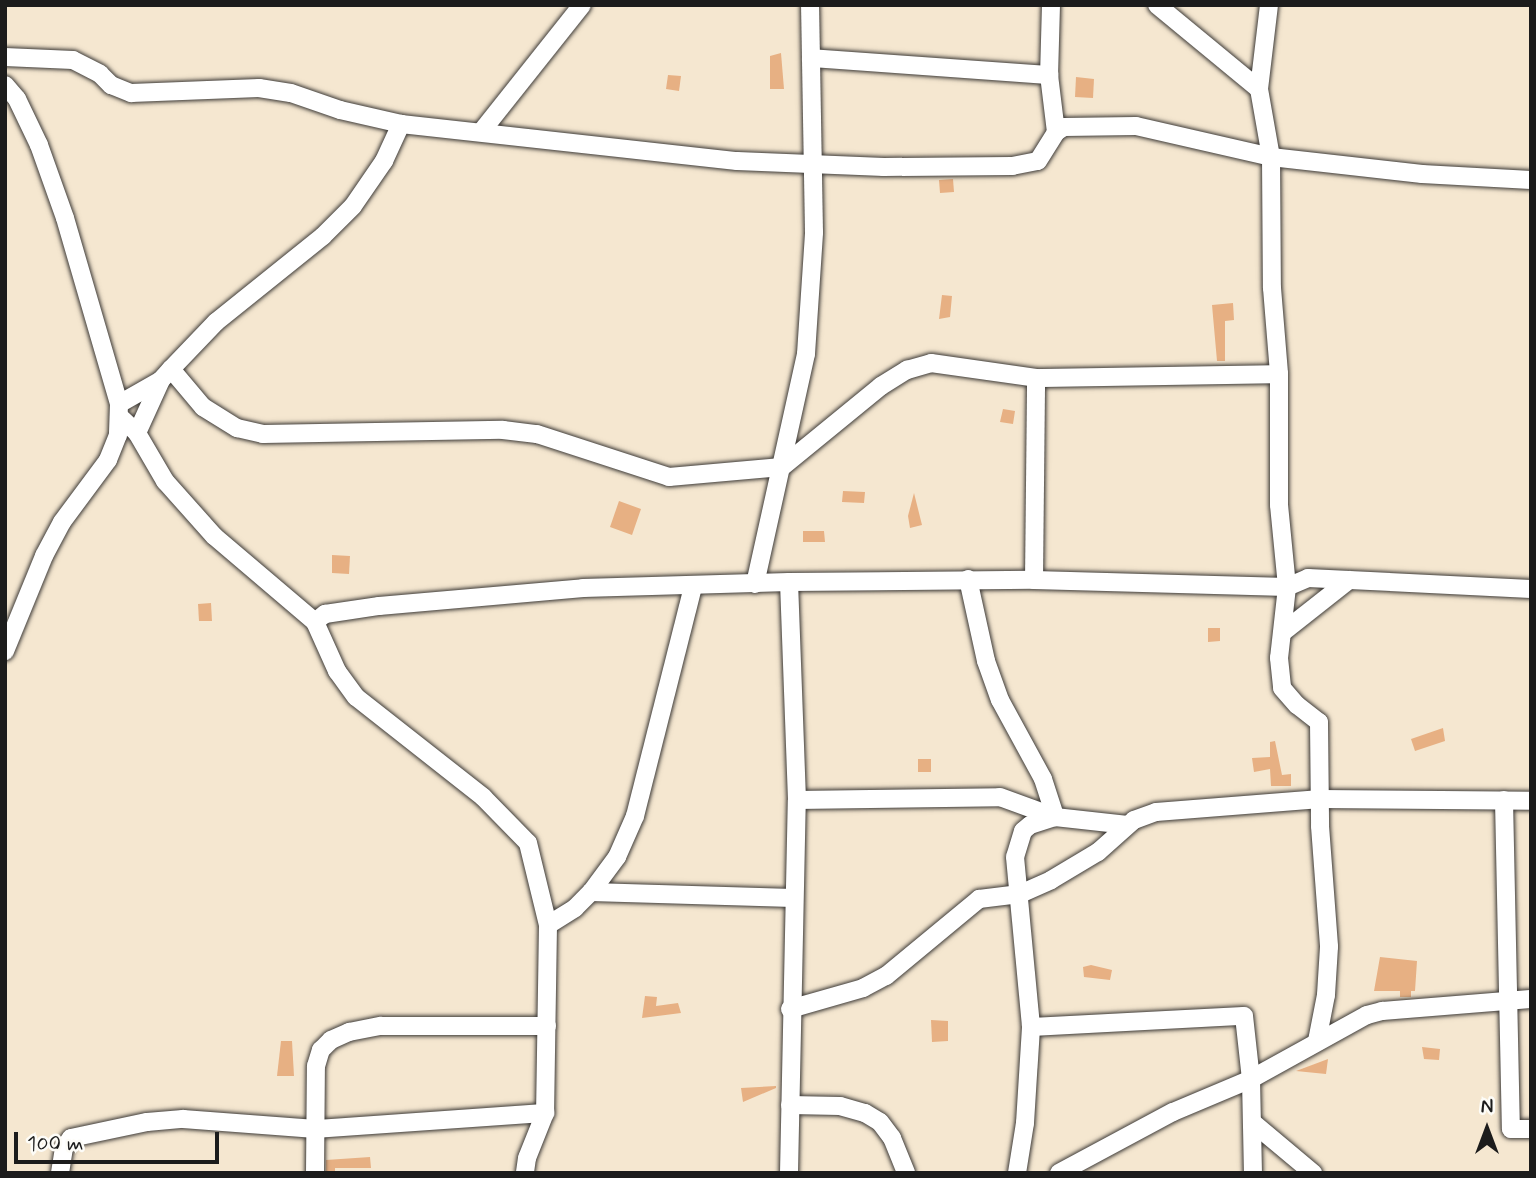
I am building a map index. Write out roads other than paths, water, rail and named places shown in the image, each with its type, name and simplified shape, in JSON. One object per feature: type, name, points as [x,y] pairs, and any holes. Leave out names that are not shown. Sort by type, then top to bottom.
[{"type":"street","points":[[481,132],[582,5]]},
{"type":"street","points":[[755,584],[806,354],[814,232],[810,5]]},
{"type":"street","points":[[1051,5],[1049,75],[1056,132]]},
{"type":"street","points":[[1157,5],[1259,89]]},
{"type":"street","points":[[1269,5],[1259,89],[1271,157],[1272,288],[1279,374],[1279,505],[1287,587],[1279,658],[1282,688],[1297,705],[1319,722],[1320,799],[1329,947],[1326,995],[1317,1041]]},
{"type":"street","points":[[5,57],[73,60],[131,93],[259,88],[291,93],[340,110],[401,124],[737,161],[813,165],[1013,166],[1038,161],[1056,132],[1070,126],[1136,126],[1271,157],[1422,174],[1531,180]]},
{"type":"street","points":[[811,58],[1049,75]]},
{"type":"street","points":[[5,85],[17,99],[44,158],[65,218],[118,410],[118,435],[108,460],[62,522],[44,556],[5,651]]},
{"type":"street","points":[[118,410],[166,374],[216,322],[323,236],[353,206],[383,161],[401,124]]},
{"type":"street","points":[[166,374],[203,407],[237,428],[262,434],[503,430],[537,434],[669,477],[782,467],[826,429],[907,370],[931,363],[1035,378],[1279,374]]},
{"type":"street","points":[[137,433],[166,374]]},
{"type":"street","points":[[1034,580],[1035,378]]},
{"type":"street","points":[[118,410],[137,433],[165,481],[214,536],[316,622],[337,671],[356,697],[482,797],[522,835],[531,850],[548,925],[547,1026],[545,1113],[525,1173]]},
{"type":"street","points":[[316,622],[325,614],[379,606],[583,589],[789,582],[968,579],[1287,587],[1308,578],[1531,589]]},
{"type":"street","points":[[968,579],[986,661],[1000,699],[1042,779],[1055,817]]},
{"type":"street","points":[[1283,632],[1349,580]]},
{"type":"street","points":[[789,582],[797,800],[790,1009],[789,1173]]},
{"type":"street","points":[[548,925],[575,908],[591,892],[617,857],[635,817],[693,586]]},
{"type":"street","points":[[797,800],[1000,797],[1055,817],[1128,825]]},
{"type":"street","points":[[790,1009],[863,988],[886,976],[979,900],[1020,894],[1098,852],[1128,825],[1156,812],[1320,799],[1531,801]]},
{"type":"street","points":[[1504,800],[1511,1129],[1531,1129]]},
{"type":"street","points":[[1017,1173],[1025,1123],[1031,1027],[1020,894],[1014,857],[1017,844],[1030,825],[1055,817]]},
{"type":"street","points":[[591,892],[793,898]]},
{"type":"street","points":[[1059,1173],[1173,1112],[1251,1079],[1317,1041],[1382,1011],[1531,999]]},
{"type":"street","points":[[1031,1027],[1244,1016],[1251,1079],[1253,1173]]},
{"type":"street","points":[[315,1173],[316,1066],[318,1058],[331,1040],[349,1032],[381,1026],[547,1026]]},
{"type":"street","points":[[790,1105],[840,1106],[872,1117],[891,1138],[906,1173]]},
{"type":"street","points":[[60,1173],[64,1149],[71,1138],[147,1122],[183,1119],[316,1129],[545,1113]]},
{"type":"street","points":[[1252,1122],[1313,1173]]}]
